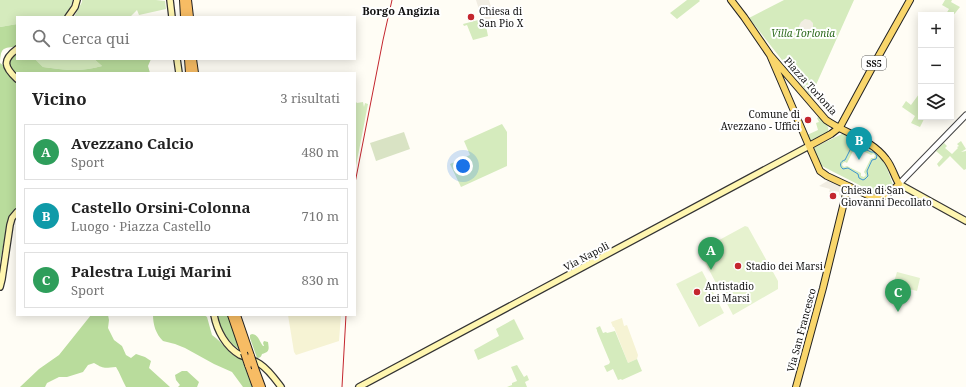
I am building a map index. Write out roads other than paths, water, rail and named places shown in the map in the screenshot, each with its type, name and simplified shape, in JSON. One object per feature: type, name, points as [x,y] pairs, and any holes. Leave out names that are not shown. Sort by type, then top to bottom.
[{"type":"highway","points":[[183,0],[184,16]]},
{"type":"highway","points":[[188,0],[190,16]]},
{"type":"highway","points":[[188,60],[189,72]]},
{"type":"highway","points":[[194,60],[195,72]]},
{"type":"highway","points":[[231,316],[248,365],[258,386]]},
{"type":"highway","points":[[237,316],[255,368],[258,386]]},
{"type":"main road","points":[[69,16],[75,7],[77,0]]},
{"type":"main road","points":[[170,0],[172,16]]},
{"type":"main road","name":"Piazza Torlonia","points":[[731,0],[770,55],[826,120],[870,143],[888,162],[899,184],[895,188],[885,196],[879,198],[868,195],[822,173],[817,166],[770,55]]},
{"type":"main road","name":"SS5","points":[[809,146],[831,134],[840,127],[910,0]]},
{"type":"main road","points":[[16,49],[7,60],[8,70],[16,78]]},
{"type":"main road","points":[[177,60],[179,72]]},
{"type":"main road","points":[[826,120],[831,128],[831,134]]},
{"type":"main road","name":"Via Napoli","points":[[359,387],[809,146]]},
{"type":"main road","points":[[899,184],[966,221]]},
{"type":"main road","name":"Via San Francesco","points":[[796,387],[848,186]]},
{"type":"main road","points":[[0,287],[10,225],[12,218],[16,213]]},
{"type":"main road","points":[[214,316],[221,336],[230,347],[239,354],[260,364],[272,375],[281,387]]},
{"type":"main road","points":[[368,387],[371,380]]},
{"type":"street","points":[[899,184],[966,115]]},
{"type":"waterway","points":[[854,142],[858,143],[859,146],[874,152],[877,156],[876,159],[872,160],[867,171],[868,176],[863,180],[859,178],[858,174],[848,168],[843,169],[841,165],[841,162],[845,160],[851,148],[851,144],[854,142]]},
{"type":"railway","points":[[356,178],[392,0]]},
{"type":"railway","points":[[342,387],[346,316]]},
{"type":"place","name":"Chiesa di San Pio X","points":[[471,17]]},
{"type":"place","name":"Comune di Avezzano - Uffici","points":[[808,120]]},
{"type":"place","name":"Castello Orsini-Colonna","points":[[859,160]]},
{"type":"place","name":"Chiesa di San Giovanni Decollato","points":[[833,196]]},
{"type":"place","name":"Stadio dei Marsi","points":[[738,266]]},
{"type":"place","name":"Avezzano Calcio","points":[[711,270]]},
{"type":"place","name":"Antistadio dei Marsi","points":[[697,292]]},
{"type":"place","name":"Palestra Luigi Marini","points":[[898,312]]},
{"type":"district","name":"Borgo Angizia","points":[[401,10]]},
{"type":"park label","name":"Villa Torlonia","points":[[803,33]]}]
